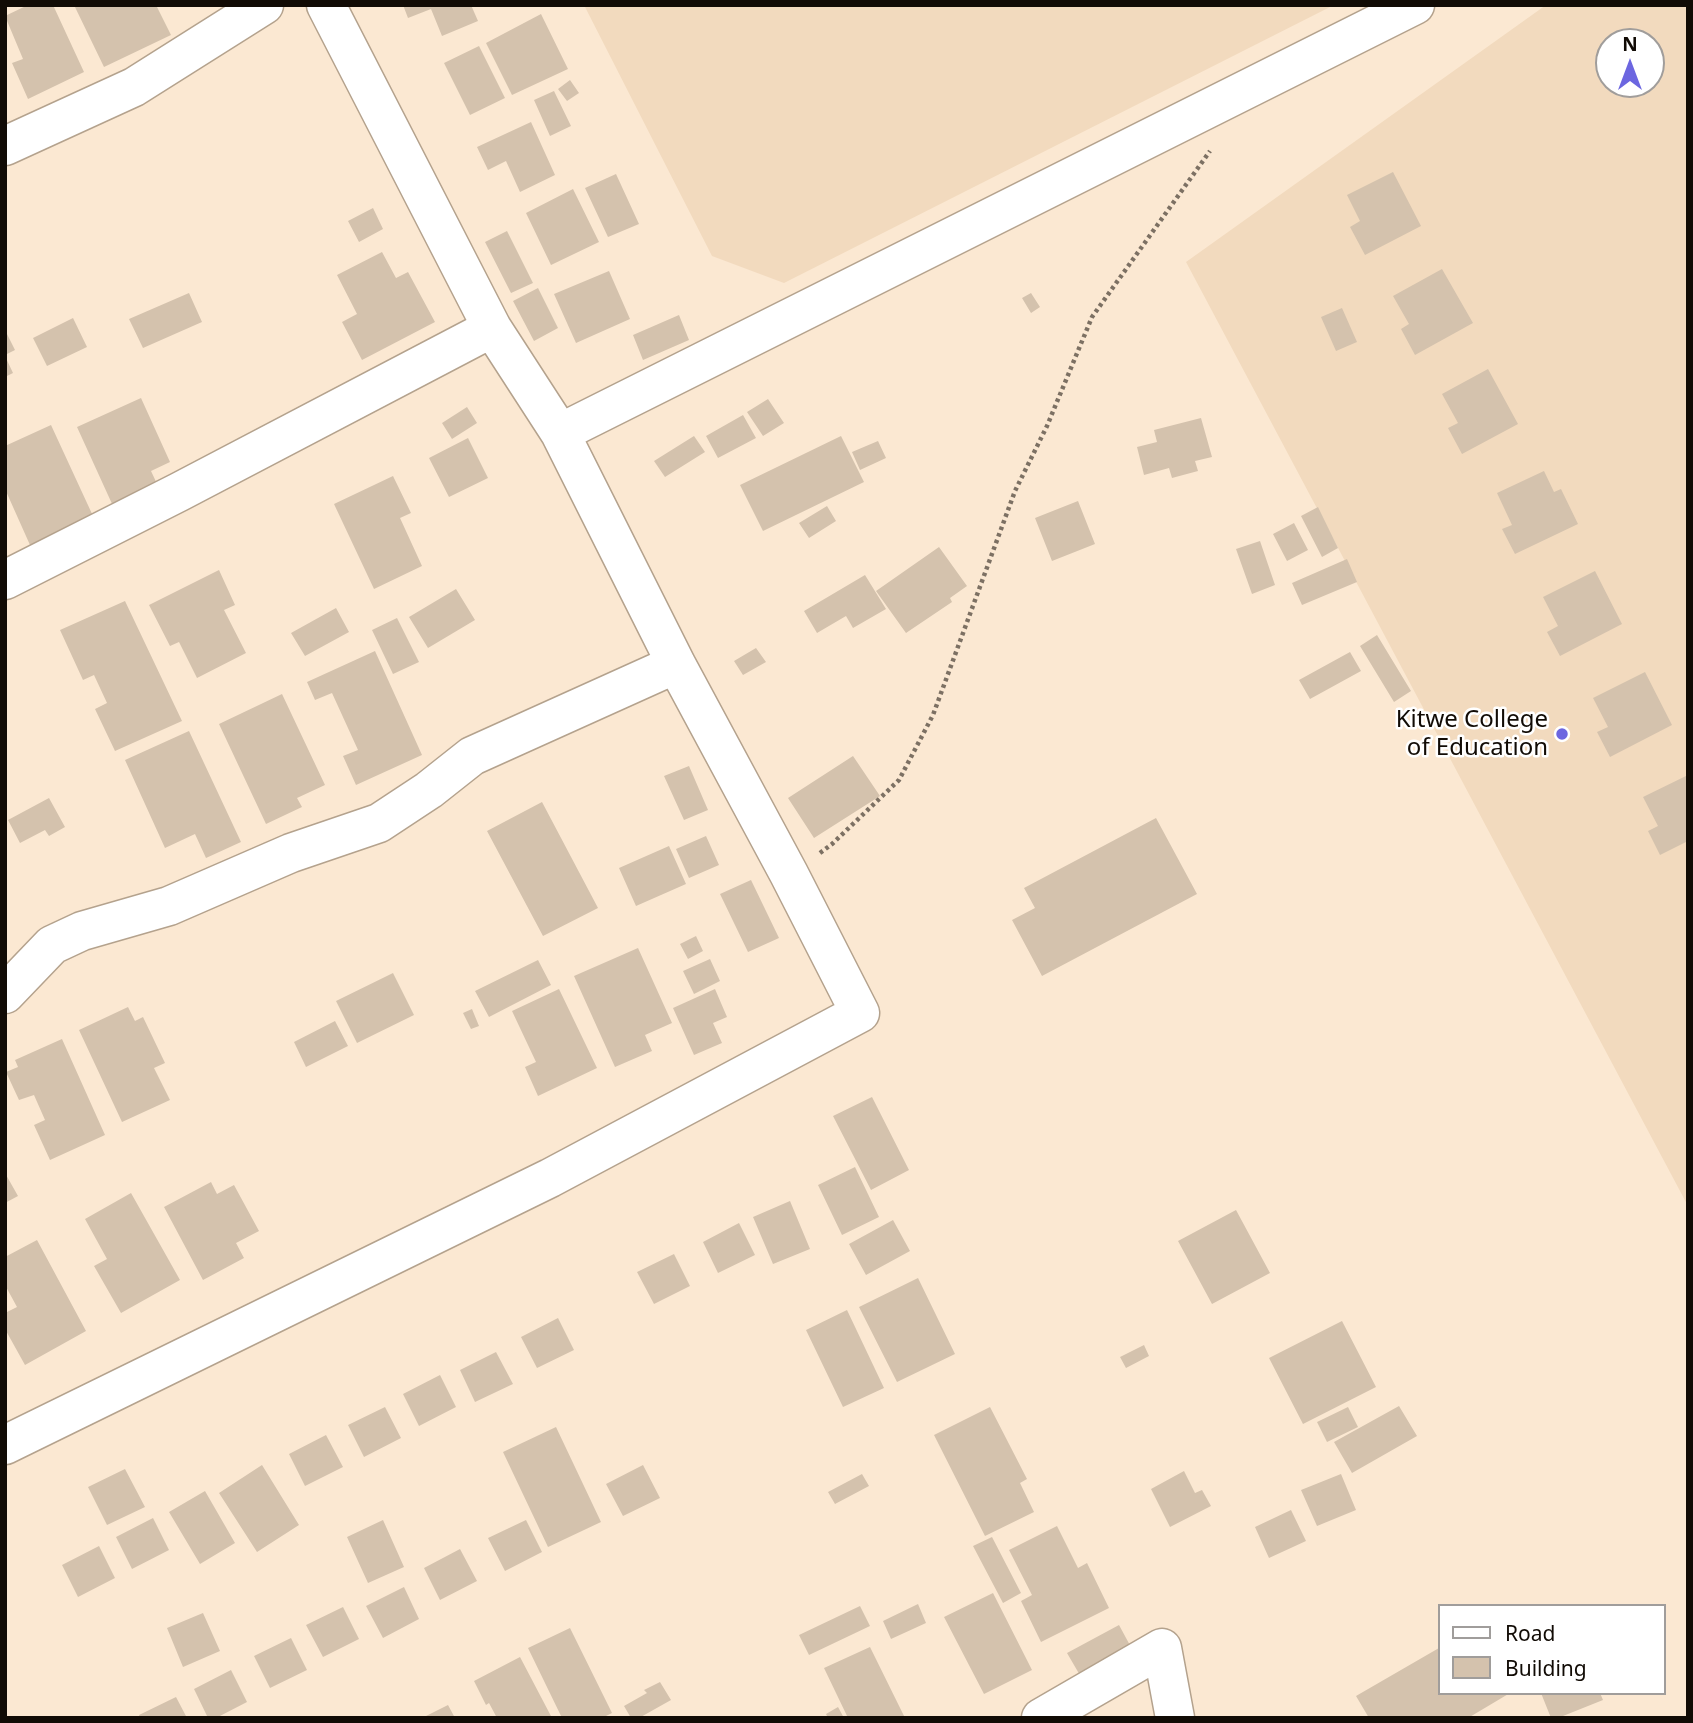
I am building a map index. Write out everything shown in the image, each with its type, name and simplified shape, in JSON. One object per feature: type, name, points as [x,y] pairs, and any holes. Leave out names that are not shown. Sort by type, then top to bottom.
[{"type":"street","points":[[5,146],[134,87],[264,5]]},
{"type":"street","points":[[5,1445],[550,1178],[860,1013],[676,664],[561,433],[492,328],[326,5]]},
{"type":"street","points":[[561,433],[1415,5]]},
{"type":"street","points":[[5,580],[492,328]]},
{"type":"street","points":[[5,994],[52,945],[62,940],[82,931],[169,906],[291,853],[379,823],[429,790],[472,756],[676,664]]},
{"type":"street","points":[[1041,1718],[1162,1648],[1175,1718]]},
{"type":"path","points":[[789,874],[832,844],[899,780],[933,715],[1015,491],[1047,426],[1092,317],[1218,140]]},
{"type":"shaded area","points":[[584,5],[1334,5],[784,283],[712,256]]},
{"type":"shaded area","name":"Kitwe College of Education","points":[[1546,5],[1688,5],[1688,1206],[1186,262]]},
{"type":"building","points":[[28,5],[53,5],[84,72],[28,99],[12,63],[23,59],[5,16]]},
{"type":"building","points":[[74,5],[156,5],[171,35],[104,67]]},
{"type":"building","points":[[403,5],[471,5],[478,21],[442,36],[431,9],[408,18]]},
{"type":"building","points":[[541,14],[568,69],[512,95],[486,43]]},
{"type":"building","points":[[479,46],[505,98],[470,115],[444,63]]},
{"type":"building","points":[[570,80],[579,93],[567,101],[558,89]]},
{"type":"building","points":[[554,91],[571,126],[550,136],[534,100]]},
{"type":"building","points":[[531,122],[555,175],[520,192],[506,161],[488,170],[477,147]]},
{"type":"building","points":[[1393,172],[1421,226],[1365,255],[1350,227],[1360,221],[1347,195]]},
{"type":"building","points":[[616,174],[639,224],[608,237],[585,188]]},
{"type":"building","points":[[573,189],[599,242],[551,265],[526,213]]},
{"type":"building","points":[[373,208],[383,229],[359,242],[348,221]]},
{"type":"building","points":[[507,231],[533,283],[511,293],[485,242]]},
{"type":"building","points":[[382,252],[396,278],[408,272],[435,322],[362,360],[342,322],[357,314],[337,275]]},
{"type":"building","points":[[1442,269],[1473,323],[1415,355],[1401,329],[1409,324],[1393,296]]},
{"type":"building","points":[[609,271],[630,319],[576,343],[554,294]]},
{"type":"building","points":[[538,288],[558,328],[534,341],[513,301]]},
{"type":"building","points":[[189,293],[202,322],[143,348],[129,319]]},
{"type":"building","points":[[1031,293],[1040,307],[1031,313],[1022,298]]},
{"type":"building","points":[[1342,308],[1357,342],[1336,351],[1321,317]]},
{"type":"building","points":[[679,315],[689,340],[643,360],[633,335]]},
{"type":"building","points":[[73,318],[87,347],[47,366],[33,338]]},
{"type":"building","points":[[5,330],[15,350],[5,355]]},
{"type":"building","points":[[5,356],[13,373],[5,377]]},
{"type":"building","points":[[1488,369],[1518,424],[1462,454],[1448,428],[1458,423],[1442,394]]},
{"type":"building","points":[[141,398],[170,462],[151,471],[158,486],[113,506],[77,427]]},
{"type":"building","points":[[768,399],[784,423],[763,436],[747,412]]},
{"type":"building","points":[[467,407],[477,423],[452,439],[442,423]]},
{"type":"building","points":[[743,415],[756,438],[718,458],[706,436]]},
{"type":"building","points":[[1201,418],[1212,457],[1195,461],[1198,471],[1172,478],[1169,468],[1144,475],[1137,447],[1157,442],[1154,430]]},
{"type":"building","points":[[51,425],[93,516],[30,545],[5,489],[5,446]]},
{"type":"building","points":[[694,436],[705,452],[665,477],[654,461]]},
{"type":"building","points":[[841,436],[864,482],[763,531],[740,485]]},
{"type":"building","points":[[468,438],[488,478],[449,497],[429,458]]},
{"type":"building","points":[[878,441],[886,458],[860,470],[852,452]]},
{"type":"building","points":[[1544,471],[1554,492],[1561,489],[1578,524],[1515,554],[1502,529],[1512,525],[1497,493]]},
{"type":"building","points":[[393,476],[411,513],[400,518],[422,566],[374,589],[334,504]]},
{"type":"building","points":[[1078,501],[1095,544],[1052,561],[1035,518]]},
{"type":"building","points":[[827,506],[836,521],[809,538],[799,523]]},
{"type":"building","points":[[1318,507],[1338,548],[1322,557],[1301,516]]},
{"type":"building","points":[[1294,523],[1308,550],[1287,561],[1273,534]]},
{"type":"building","points":[[1260,541],[1275,585],[1252,594],[1236,549]]},
{"type":"building","points":[[939,547],[967,586],[950,598],[952,602],[906,633],[876,591]]},
{"type":"building","points":[[1347,559],[1357,582],[1302,605],[1292,583]]},
{"type":"building","points":[[219,570],[235,605],[224,610],[246,653],[197,678],[179,642],[170,646],[149,605]]},
{"type":"building","points":[[1595,571],[1622,624],[1560,656],[1547,632],[1558,626],[1543,597]]},
{"type":"building","points":[[865,575],[886,609],[853,628],[846,616],[817,633],[804,611]]},
{"type":"building","points":[[456,589],[475,620],[428,648],[409,617]]},
{"type":"building","points":[[125,601],[182,721],[115,751],[95,709],[107,703],[94,675],[83,680],[60,630]]},
{"type":"building","points":[[336,608],[349,632],[305,656],[291,633]]},
{"type":"building","points":[[397,618],[419,662],[393,674],[372,630]]},
{"type":"building","points":[[1377,635],[1411,691],[1394,702],[1360,646]]},
{"type":"building","points":[[756,648],[766,662],[743,675],[734,661]]},
{"type":"building","points":[[375,651],[422,755],[356,785],[343,756],[358,750],[332,693],[315,700],[307,682]]},
{"type":"building","points":[[1350,652],[1361,671],[1310,699],[1299,680]]},
{"type":"building","points":[[1645,672],[1672,725],[1610,757],[1597,732],[1608,727],[1593,698]]},
{"type":"building","points":[[282,694],[325,785],[297,798],[302,807],[266,824],[219,724]]},
{"type":"building","points":[[189,731],[241,842],[206,858],[195,834],[165,848],[125,760]]},
{"type":"building","points":[[853,756],[880,796],[814,838],[788,798]]},
{"type":"building","points":[[689,766],[708,810],[684,820],[664,776]]},
{"type":"building","points":[[1688,775],[1688,841],[1660,855],[1648,831],[1658,826],[1643,797]]},
{"type":"building","points":[[49,798],[65,827],[49,836],[45,830],[20,843],[8,820]]},
{"type":"building","points":[[542,802],[598,908],[543,936],[487,831]]},
{"type":"building","points":[[1156,818],[1197,894],[1042,976],[1012,920],[1035,908],[1024,888]]},
{"type":"building","points":[[706,836],[719,865],[689,878],[676,849]]},
{"type":"building","points":[[669,846],[686,884],[636,906],[619,868]]},
{"type":"building","points":[[751,880],[779,938],[748,952],[720,894]]},
{"type":"building","points":[[696,936],[703,951],[688,959],[680,944]]},
{"type":"building","points":[[638,948],[672,1023],[645,1035],[652,1051],[615,1067],[574,976]]},
{"type":"building","points":[[710,959],[720,981],[694,994],[683,971]]},
{"type":"building","points":[[538,960],[551,985],[489,1017],[475,991]]},
{"type":"building","points":[[393,973],[414,1015],[357,1043],[336,1001]]},
{"type":"building","points":[[559,989],[597,1068],[538,1096],[525,1067],[536,1062],[512,1011]]},
{"type":"building","points":[[715,989],[727,1017],[713,1023],[722,1043],[694,1055],[673,1008]]},
{"type":"building","points":[[128,1007],[135,1021],[143,1017],[165,1063],[154,1068],[170,1100],[122,1122],[79,1030]]},
{"type":"building","points":[[472,1009],[479,1026],[471,1029],[463,1013]]},
{"type":"building","points":[[335,1021],[348,1046],[306,1067],[294,1042]]},
{"type":"building","points":[[62,1039],[105,1135],[50,1160],[34,1125],[45,1120],[34,1095],[19,1100],[6,1072],[18,1067],[15,1060]]},
{"type":"building","points":[[872,1097],[909,1170],[871,1190],[833,1116]]},
{"type":"building","points":[[855,1167],[879,1217],[842,1235],[818,1185]]},
{"type":"building","points":[[5,1173],[18,1196],[5,1203]]},
{"type":"building","points":[[211,1182],[217,1194],[234,1185],[259,1231],[236,1243],[244,1258],[203,1280],[164,1207]]},
{"type":"building","points":[[131,1193],[180,1280],[121,1313],[94,1266],[107,1259],[85,1219]]},
{"type":"building","points":[[790,1201],[810,1249],[773,1264],[753,1217]]},
{"type":"building","points":[[1236,1210],[1270,1273],[1212,1304],[1178,1241]]},
{"type":"building","points":[[893,1220],[910,1251],[866,1275],[849,1244]]},
{"type":"building","points":[[739,1223],[755,1255],[718,1273],[703,1242]]},
{"type":"building","points":[[37,1240],[86,1331],[25,1365],[5,1329],[5,1313],[17,1307],[5,1285],[5,1257]]},
{"type":"building","points":[[674,1254],[690,1286],[654,1304],[637,1272]]},
{"type":"building","points":[[918,1278],[955,1354],[897,1382],[859,1307]]},
{"type":"building","points":[[847,1310],[884,1388],[843,1407],[806,1330]]},
{"type":"building","points":[[558,1318],[574,1350],[537,1368],[521,1337]]},
{"type":"building","points":[[1342,1321],[1376,1387],[1303,1424],[1269,1358]]},
{"type":"building","points":[[1144,1345],[1149,1356],[1126,1368],[1120,1357]]},
{"type":"building","points":[[496,1352],[513,1384],[475,1402],[460,1370]]},
{"type":"building","points":[[440,1375],[456,1407],[419,1426],[403,1394]]},
{"type":"building","points":[[1399,1406],[1417,1436],[1352,1473],[1334,1442]]},
{"type":"building","points":[[385,1407],[401,1438],[364,1457],[348,1425]]},
{"type":"building","points":[[990,1407],[1027,1479],[1020,1483],[1034,1512],[985,1536],[934,1435]]},
{"type":"building","points":[[1348,1407],[1358,1427],[1327,1442],[1317,1422]]},
{"type":"building","points":[[556,1427],[601,1522],[548,1547],[503,1452]]},
{"type":"building","points":[[326,1435],[343,1467],[305,1486],[289,1454]]},
{"type":"building","points":[[262,1465],[299,1525],[257,1552],[219,1493]]},
{"type":"building","points":[[643,1465],[660,1498],[623,1516],[606,1484]]},
{"type":"building","points":[[125,1469],[145,1507],[107,1525],[88,1487]]},
{"type":"building","points":[[1184,1471],[1195,1493],[1202,1490],[1211,1506],[1170,1527],[1151,1489]]},
{"type":"building","points":[[862,1474],[869,1486],[835,1504],[828,1492]]},
{"type":"building","points":[[1341,1474],[1356,1510],[1317,1526],[1301,1490]]},
{"type":"building","points":[[205,1491],[235,1543],[200,1564],[169,1512]]},
{"type":"building","points":[[1291,1510],[1306,1541],[1269,1558],[1255,1527]]},
{"type":"building","points":[[153,1518],[169,1550],[132,1569],[116,1537]]},
{"type":"building","points":[[383,1520],[404,1567],[368,1583],[347,1537]]},
{"type":"building","points":[[526,1520],[542,1552],[505,1571],[488,1538]]},
{"type":"building","points":[[1057,1526],[1078,1568],[1087,1563],[1109,1608],[1041,1642],[1021,1601],[1032,1595],[1009,1550]]},
{"type":"building","points":[[992,1537],[1021,1593],[1003,1603],[973,1546]]},
{"type":"building","points":[[99,1546],[115,1578],[78,1597],[62,1565]]},
{"type":"building","points":[[460,1549],[477,1581],[440,1600],[424,1568]]},
{"type":"building","points":[[404,1587],[419,1619],[383,1638],[366,1606]]},
{"type":"building","points":[[993,1593],[1032,1670],[984,1694],[944,1617]]},
{"type":"building","points":[[918,1604],[926,1623],[891,1639],[883,1621]]},
{"type":"building","points":[[860,1606],[870,1626],[809,1655],[799,1635]]},
{"type":"building","points":[[343,1607],[359,1639],[323,1657],[306,1625]]},
{"type":"building","points":[[203,1613],[220,1651],[183,1667],[167,1628]]},
{"type":"building","points":[[1119,1625],[1132,1649],[1081,1677],[1067,1653]]},
{"type":"building","points":[[570,1628],[612,1713],[602,1718],[562,1718],[528,1648]]},
{"type":"building","points":[[291,1638],[307,1670],[270,1688],[254,1656]]},
{"type":"building","points":[[870,1647],[905,1718],[848,1718],[824,1668]]},
{"type":"building","points":[[1438,1649],[1438,1695],[1507,1695],[1468,1718],[1369,1718],[1356,1696]]},
{"type":"building","points":[[520,1657],[552,1718],[497,1718],[489,1703],[486,1705],[474,1681]]},
{"type":"building","points":[[231,1670],[247,1702],[216,1718],[208,1718],[194,1689]]},
{"type":"building","points":[[660,1682],[671,1700],[639,1718],[631,1718],[624,1706],[647,1693],[644,1690]]},
{"type":"building","points":[[1542,1695],[1601,1695],[1603,1700],[1558,1718],[1551,1718]]},
{"type":"building","points":[[176,1697],[187,1718],[140,1718],[139,1715]]},
{"type":"building","points":[[448,1705],[455,1718],[422,1718]]},
{"type":"building","points":[[838,1707],[844,1718],[828,1718],[826,1714]]},
{"type":"place","name":"Kitwe College of Education","points":[[1562,734]]}]
